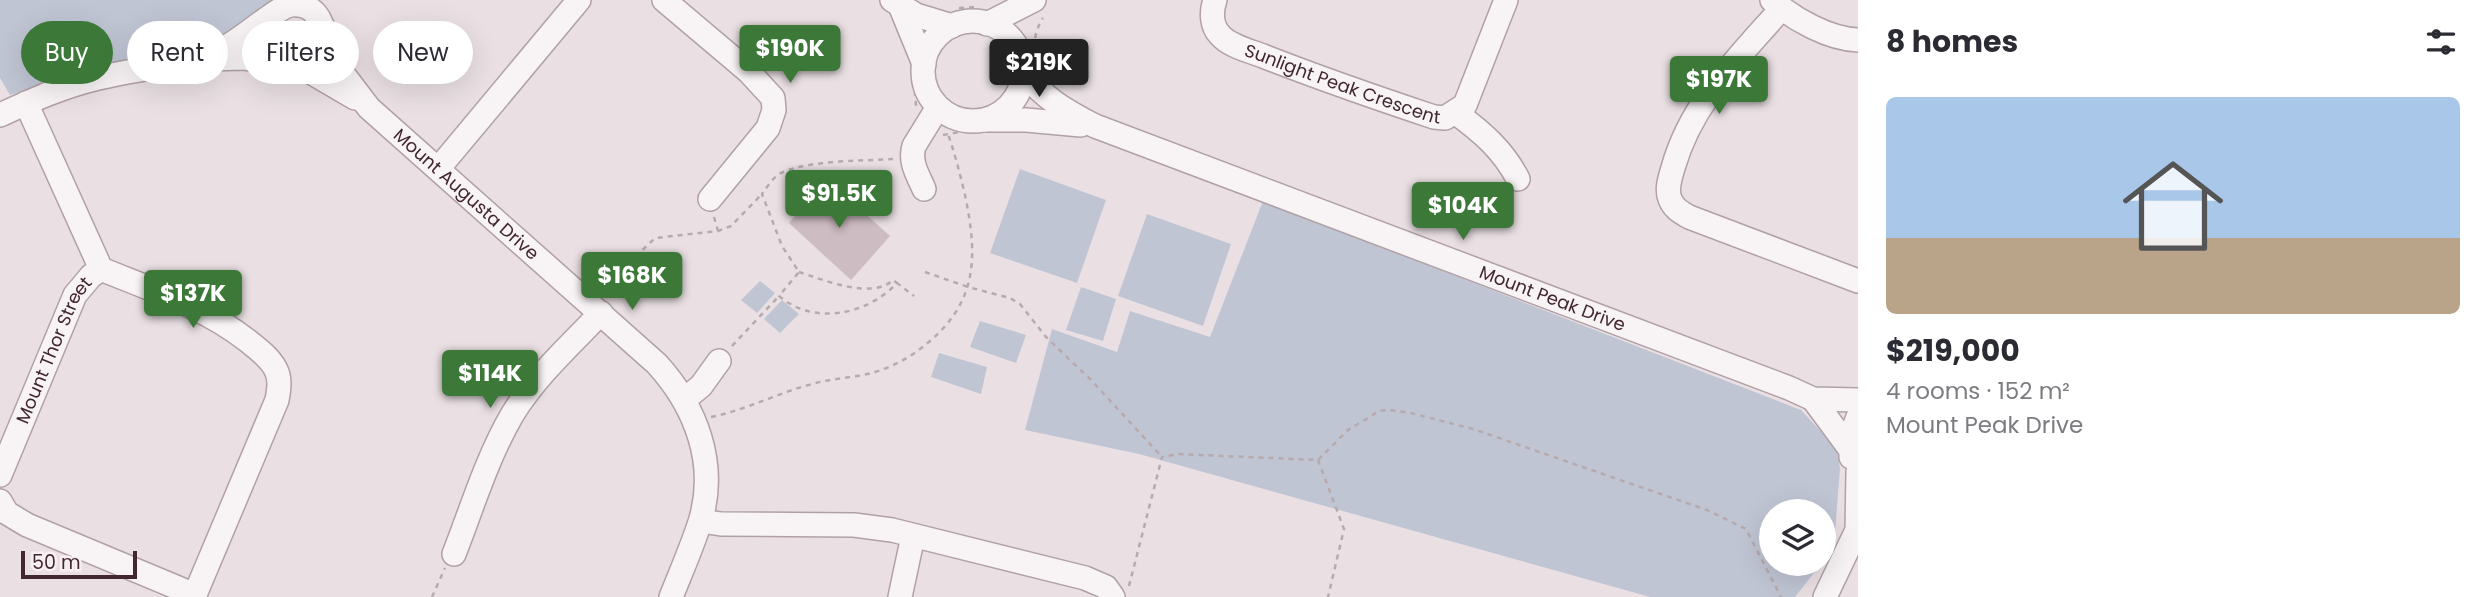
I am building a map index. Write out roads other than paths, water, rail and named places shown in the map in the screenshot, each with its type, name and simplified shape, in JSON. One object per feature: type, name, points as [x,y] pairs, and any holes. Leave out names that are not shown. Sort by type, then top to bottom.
[{"type":"street","points":[[438,169],[579,0]]},
{"type":"street","points":[[664,0],[748,71],[773,99],[774,110],[768,128],[710,199]]},
{"type":"street","points":[[897,4],[955,17],[965,22],[1034,0]]},
{"type":"street","points":[[980,125],[1010,103],[1020,85],[1020,61],[1034,0]]},
{"type":"street","name":"Sunlight Peak Crescent","points":[[1215,0],[1212,9],[1214,25],[1220,36],[1235,45],[1320,78],[1434,117],[1445,118],[1456,113],[1489,137],[1509,160],[1518,179]]},
{"type":"street","points":[[1456,113],[1465,105],[1506,0]]},
{"type":"street","points":[[897,4],[926,87],[928,111],[912,154],[915,170],[924,188]]},
{"type":"street","points":[[1858,40],[1832,35],[1776,4],[1698,108],[1678,151],[1669,182],[1669,196],[1674,208],[1689,217],[1858,281]]},
{"type":"street","points":[[228,45],[242,39],[278,9],[290,5],[301,5],[320,15]]},
{"type":"street","name":"Mount Augusta Drive","points":[[320,15],[340,70],[369,108],[657,364],[685,400],[703,444],[707,483],[701,520],[671,597]]},
{"type":"street","name":"Mount Peak Drive","points":[[986,15],[1006,34],[1020,61],[1053,103],[1095,126],[1813,399],[1858,400]]},
{"type":"street","points":[[919,70],[933,42],[955,17]]},
{"type":"street","points":[[0,115],[57,89],[127,72]]},
{"type":"street","name":"Mount Augusta Drive","points":[[327,84],[369,108]]},
{"type":"street","points":[[0,501],[7,513],[27,525],[195,596],[277,400],[279,384],[276,370],[265,355],[229,327],[202,310],[101,269],[26,103]]},
{"type":"street","name":"Mount Peak Drive","points":[[928,111],[980,125],[1026,120],[1095,126]]},
{"type":"street","name":"Mount Thor Street","points":[[0,475],[75,295],[91,276],[101,269]]},
{"type":"street","points":[[454,554],[513,413],[545,371],[601,313]]},
{"type":"street","points":[[685,400],[701,386],[725,354]]},
{"type":"street","name":"Mount Peak Drive","points":[[1813,399],[1850,449],[1858,472]]},
{"type":"street","points":[[1850,449],[1852,430],[1858,416]]},
{"type":"street","points":[[1825,597],[1857,530],[1858,472]]},
{"type":"street","points":[[701,520],[721,524],[854,525],[892,530],[1085,578],[1097,582],[1113,596]]},
{"type":"street","points":[[900,597],[912,536]]}]
